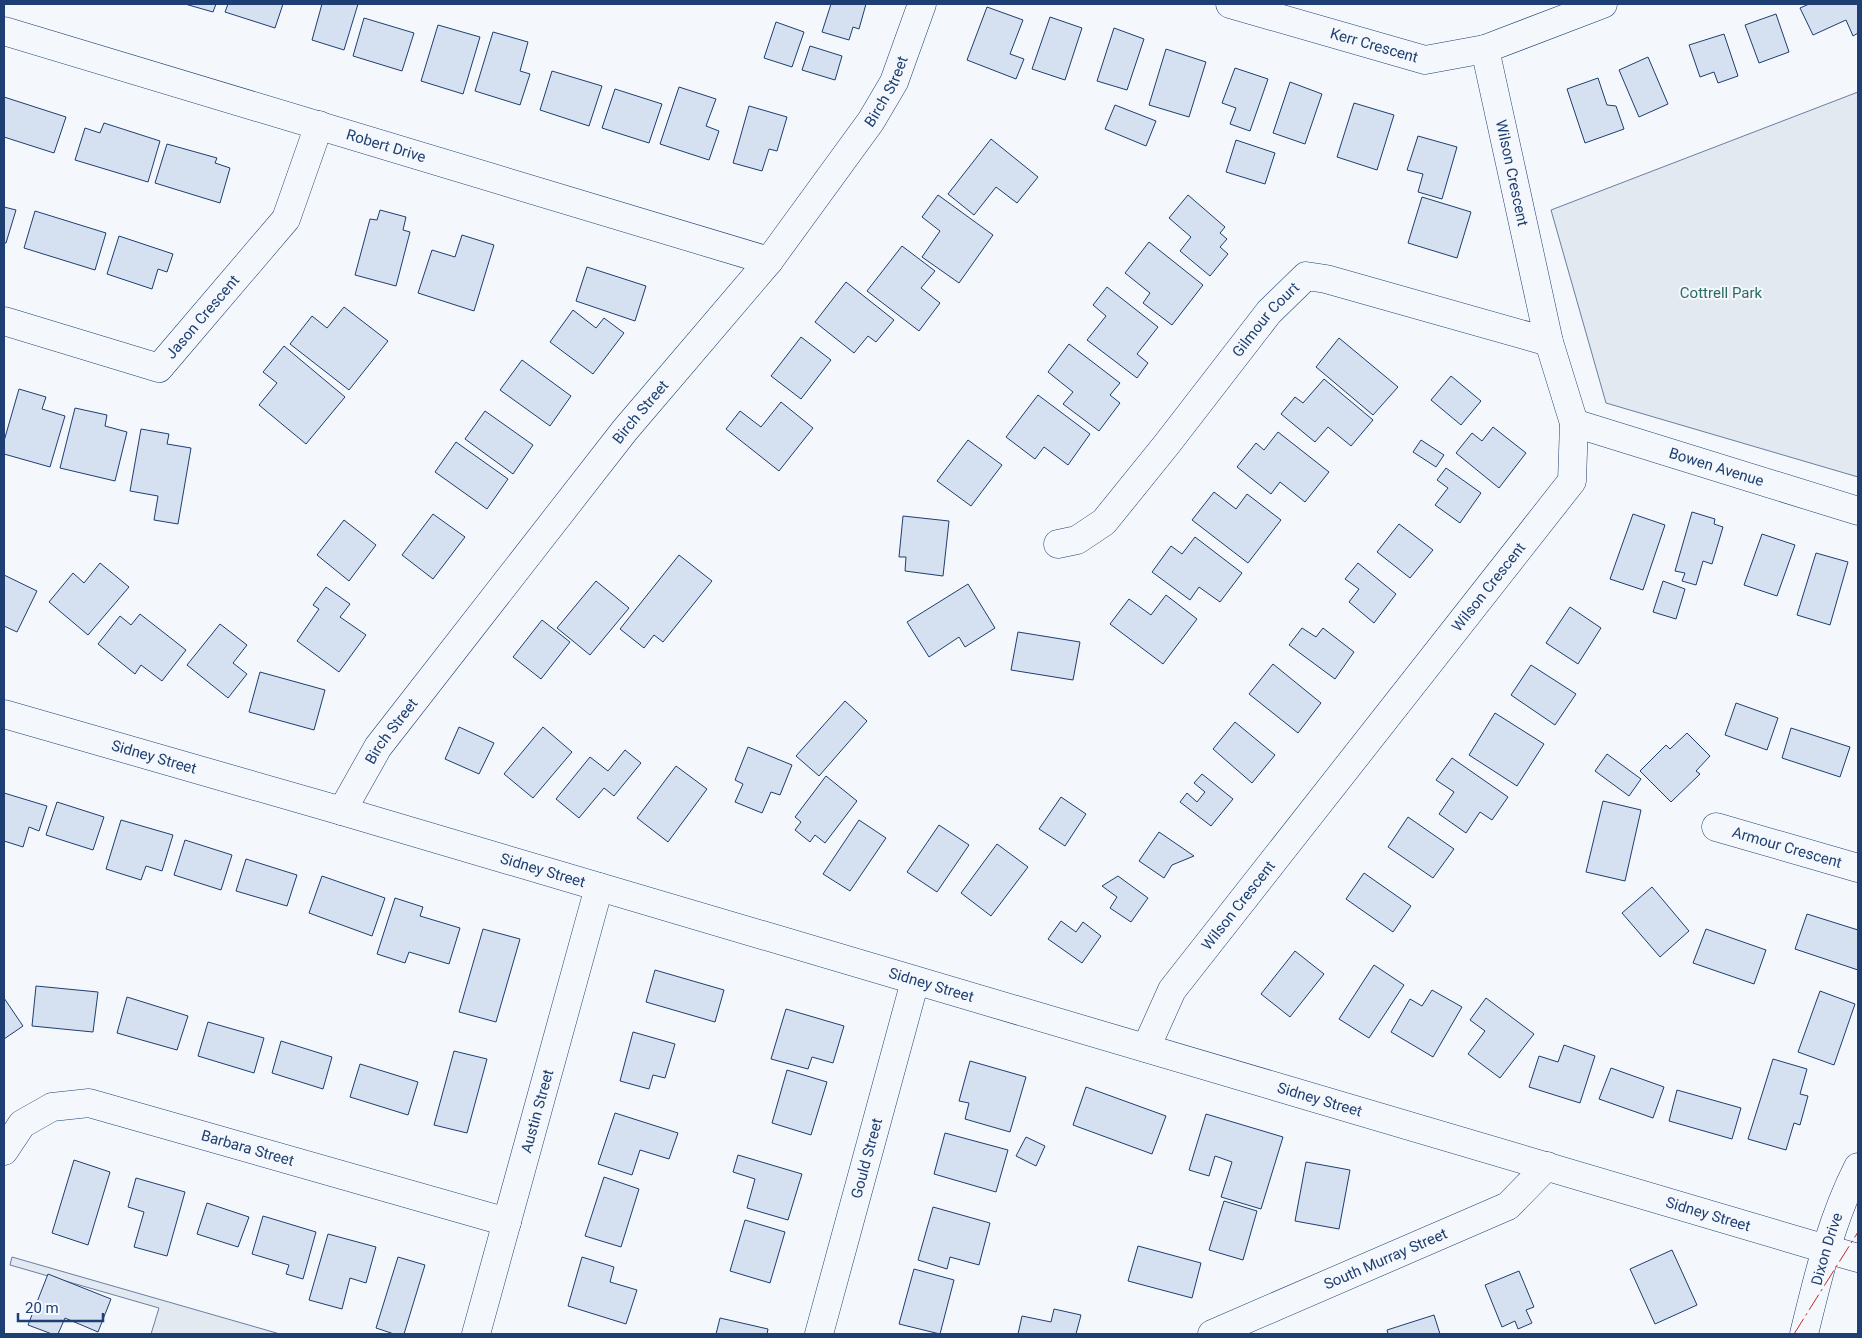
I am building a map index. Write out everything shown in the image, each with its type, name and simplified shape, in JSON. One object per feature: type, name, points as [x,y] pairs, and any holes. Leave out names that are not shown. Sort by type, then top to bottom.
[{"type":"street","name":"Birch Street","points":[[342,812],[378,747],[625,430],[769,261],[871,121],[894,82],[922,4]]},
{"type":"street","name":"Kerr Crescent","points":[[1230,4],[1425,60],[1485,49],[1603,4]]},
{"type":"street","name":"Robert Drive","points":[[4,31],[769,261]]},
{"type":"street","name":"Wilson Crescent","points":[[1146,1048],[1172,990],[1572,481],[1574,423],[1549,342],[1485,49]]},
{"type":"street","name":"Jason Crescent","points":[[4,321],[159,368],[286,219],[319,125]]},
{"type":"street","name":"Gilmour Court","points":[[1058,544],[1077,540],[1104,522],[1269,312],[1306,276],[1335,281],[1549,342]]},
{"type":"street","name":"Bowen Avenue","points":[[1574,423],[1858,511]]},
{"type":"street","name":"Sidney Street","points":[[4,714],[599,887],[1858,1258]]},
{"type":"street","name":"Armour Crescent","points":[[1716,827],[1858,868]]},
{"type":"street","name":"Austin Street","points":[[476,1334],[599,887]]},
{"type":"street","name":"Gould Street","points":[[819,1334],[915,981]]},
{"type":"street","name":"Barbara Street","points":[[4,1151],[22,1124],[52,1107],[89,1103],[507,1222]]},
{"type":"street","name":"South Murray Street","points":[[1212,1334],[1508,1206],[1547,1166]]},
{"type":"street","name":"Dixon Drive","points":[[1804,1334],[1826,1249],[1848,1187],[1858,1167]]},
{"type":"green space","name":"Cottrell Park","points":[[1858,92],[1858,477],[1606,403],[1551,210]]},
{"type":"green space","points":[[12,1257],[280,1334],[151,1334],[159,1308],[10,1265]]},
{"type":"building","points":[[185,4],[216,4],[213,12]]},
{"type":"building","points":[[228,4],[283,4],[275,28],[225,12]]},
{"type":"building","points":[[322,4],[358,4],[344,50],[312,40]]},
{"type":"building","points":[[831,4],[866,4],[859,29],[853,27],[849,40],[822,32]]},
{"type":"building","points":[[1809,4],[1858,4],[1858,33],[1853,36],[1846,20],[1813,35],[1800,8]]},
{"type":"building","points":[[987,7],[1023,20],[1010,54],[1024,59],[1016,79],[967,60]]},
{"type":"building","points":[[1776,14],[1789,52],[1759,63],[1745,25]]},
{"type":"building","points":[[1050,17],[1082,28],[1065,80],[1032,69]]},
{"type":"building","points":[[364,18],[414,33],[402,71],[353,56]]},
{"type":"building","points":[[776,22],[804,32],[792,67],[764,58]]},
{"type":"building","points":[[438,25],[480,37],[463,94],[421,81]]},
{"type":"building","points":[[1114,28],[1144,39],[1127,90],[1097,81]]},
{"type":"building","points":[[493,32],[528,42],[520,71],[530,74],[520,105],[475,91]]},
{"type":"building","points":[[1724,34],[1738,76],[1718,83],[1714,72],[1700,77],[1689,45]]},
{"type":"building","points":[[810,46],[842,56],[835,80],[802,70]]},
{"type":"building","points":[[1166,49],[1206,62],[1189,117],[1149,105]]},
{"type":"building","points":[[1648,57],[1668,104],[1639,117],[1619,70]]},
{"type":"building","points":[[1235,68],[1268,79],[1250,131],[1230,124],[1236,108],[1222,103]]},
{"type":"building","points":[[552,71],[602,86],[589,126],[540,110]]},
{"type":"building","points":[[1598,78],[1607,105],[1616,106],[1624,129],[1585,143],[1567,89]]},
{"type":"building","points":[[1290,82],[1322,94],[1305,144],[1273,133]]},
{"type":"building","points":[[679,87],[716,99],[706,126],[719,131],[709,160],[660,144]]},
{"type":"building","points":[[615,89],[662,104],[649,143],[602,128]]},
{"type":"building","points":[[4,97],[66,117],[54,153],[4,137]]},
{"type":"building","points":[[1354,103],[1394,115],[1377,170],[1337,157]]},
{"type":"building","points":[[1115,105],[1156,121],[1146,146],[1105,129]]},
{"type":"building","points":[[749,106],[787,117],[777,151],[769,149],[762,171],[733,163]]},
{"type":"building","points":[[104,123],[160,141],[148,182],[75,160],[85,128],[100,133]]},
{"type":"building","points":[[1418,136],[1457,147],[1442,199],[1418,192],[1423,174],[1407,170]]},
{"type":"building","points":[[991,139],[1038,177],[1017,203],[996,187],[974,215],[948,194]]},
{"type":"building","points":[[1236,140],[1275,153],[1265,184],[1226,172]]},
{"type":"building","points":[[167,144],[217,158],[215,163],[230,168],[220,203],[155,183]]},
{"type":"building","points":[[938,195],[993,235],[959,283],[922,257],[940,231],[922,217]]},
{"type":"building","points":[[1188,195],[1225,227],[1220,233],[1227,239],[1220,247],[1228,254],[1210,276],[1180,251],[1191,237],[1169,218]]},
{"type":"building","points":[[1422,197],[1471,212],[1457,258],[1408,243]]},
{"type":"building","points":[[4,207],[16,210],[6,243],[4,243]]},
{"type":"building","points":[[380,210],[406,217],[403,230],[410,232],[396,286],[355,275],[370,219],[377,220]]},
{"type":"building","points":[[35,211],[106,233],[95,270],[24,248]]},
{"type":"building","points":[[462,235],[494,245],[474,311],[418,293],[432,250],[455,257]]},
{"type":"building","points":[[119,236],[173,254],[167,272],[158,269],[152,289],[107,274]]},
{"type":"building","points":[[1149,242],[1203,285],[1172,325],[1143,303],[1150,293],[1125,273]]},
{"type":"building","points":[[902,246],[935,271],[921,288],[940,303],[919,331],[867,291]]},
{"type":"building","points":[[587,267],[646,286],[635,321],[576,301]]},
{"type":"building","points":[[846,282],[894,320],[876,342],[868,336],[854,353],[815,322]]},
{"type":"building","points":[[1107,287],[1158,327],[1137,354],[1148,363],[1137,378],[1087,340],[1106,316],[1093,305]]},
{"type":"building","points":[[344,307],[388,341],[349,390],[290,344],[312,316],[327,328]]},
{"type":"building","points":[[573,310],[596,328],[604,318],[624,333],[593,374],[550,342]]},
{"type":"building","points":[[801,337],[831,360],[801,399],[771,376]]},
{"type":"building","points":[[1339,338],[1398,387],[1373,415],[1316,367]]},
{"type":"building","points":[[1069,344],[1120,383],[1110,395],[1120,403],[1099,431],[1063,404],[1073,392],[1048,372]]},
{"type":"building","points":[[284,346],[345,397],[306,444],[259,405],[277,383],[263,372]]},
{"type":"building","points":[[522,360],[571,396],[550,426],[500,390]]},
{"type":"building","points":[[1451,376],[1481,401],[1461,425],[1431,400]]},
{"type":"building","points":[[1324,379],[1373,420],[1351,446],[1328,427],[1315,442],[1281,414],[1295,397],[1303,403]]},
{"type":"building","points":[[19,389],[46,397],[42,409],[65,416],[50,467],[4,454],[4,441]]},
{"type":"building","points":[[1038,395],[1090,434],[1068,465],[1044,447],[1035,459],[1006,437]]},
{"type":"building","points":[[781,402],[813,428],[779,471],[726,429],[740,411],[761,427]]},
{"type":"building","points":[[75,408],[107,415],[105,426],[127,432],[115,481],[60,468]]},
{"type":"building","points":[[485,411],[533,445],[513,474],[465,439]]},
{"type":"building","points":[[1493,427],[1526,453],[1499,488],[1456,453],[1472,433],[1482,441]]},
{"type":"building","points":[[141,429],[169,434],[167,444],[191,448],[178,524],[154,520],[158,496],[130,491]]},
{"type":"building","points":[[1278,432],[1329,472],[1305,502],[1280,482],[1271,494],[1237,467],[1256,443],[1264,450]]},
{"type":"building","points":[[968,440],[1002,465],[971,506],[937,481]]},
{"type":"building","points":[[1421,440],[1444,455],[1436,467],[1413,452]]},
{"type":"building","points":[[456,442],[508,479],[487,509],[435,472]]},
{"type":"building","points":[[1446,468],[1481,493],[1460,523],[1435,505],[1448,488],[1437,480]]},
{"type":"building","points":[[1214,492],[1236,509],[1247,494],[1281,520],[1248,563],[1192,520]]},
{"type":"building","points":[[1692,512],[1715,519],[1714,524],[1723,527],[1712,564],[1703,561],[1696,585],[1682,581],[1685,573],[1675,571]]},
{"type":"building","points":[[433,514],[465,537],[433,579],[402,555]]},
{"type":"building","points":[[1633,514],[1665,525],[1643,590],[1610,579]]},
{"type":"building","points":[[903,516],[949,521],[943,576],[905,571],[906,557],[899,557]]},
{"type":"building","points":[[344,520],[376,545],[349,581],[317,555]]},
{"type":"building","points":[[1399,524],[1433,550],[1410,578],[1377,552]]},
{"type":"building","points":[[1762,534],[1795,545],[1777,596],[1744,585]]},
{"type":"building","points":[[1195,537],[1242,573],[1220,602],[1199,587],[1190,600],[1152,572],[1171,546],[1182,554]]},
{"type":"building","points":[[1816,553],[1848,562],[1830,625],[1797,615]]},
{"type":"building","points":[[679,555],[712,581],[663,642],[654,635],[644,648],[620,629]]},
{"type":"building","points":[[100,563],[129,587],[88,635],[49,602],[73,573],[84,583]]},
{"type":"building","points":[[1358,563],[1396,594],[1374,623],[1349,602],[1359,589],[1345,579]]},
{"type":"building","points":[[4,575],[37,591],[17,632],[4,626]]},
{"type":"building","points":[[596,581],[629,608],[590,655],[557,628]]},
{"type":"building","points":[[1663,581],[1685,589],[1676,619],[1653,612]]},
{"type":"building","points":[[968,584],[995,628],[965,647],[959,637],[929,657],[907,622]]},
{"type":"building","points":[[326,587],[350,604],[340,617],[366,635],[339,672],[297,641],[319,609],[313,605]]},
{"type":"building","points":[[1166,595],[1197,619],[1163,664],[1110,624],[1129,599],[1151,615]]},
{"type":"building","points":[[1570,607],[1601,628],[1578,664],[1546,643]]},
{"type":"building","points":[[140,614],[186,650],[162,681],[141,665],[135,674],[98,644],[120,616],[131,625]]},
{"type":"building","points":[[542,620],[570,642],[541,679],[513,657]]},
{"type":"building","points":[[220,624],[247,645],[233,663],[247,674],[228,698],[187,665]]},
{"type":"building","points":[[1302,628],[1316,637],[1323,628],[1354,652],[1335,679],[1289,645]]},
{"type":"building","points":[[1018,632],[1080,642],[1073,680],[1011,670]]},
{"type":"building","points":[[1273,664],[1321,703],[1298,733],[1249,694]]},
{"type":"building","points":[[1531,665],[1576,694],[1555,725],[1511,695]]},
{"type":"building","points":[[260,672],[325,690],[314,730],[249,712]]},
{"type":"building","points":[[845,701],[867,721],[819,776],[796,756]]},
{"type":"building","points":[[1736,703],[1778,718],[1767,750],[1725,735]]},
{"type":"building","points":[[1495,713],[1544,744],[1517,786],[1469,755]]},
{"type":"building","points":[[1235,722],[1275,755],[1252,783],[1213,749]]},
{"type":"building","points":[[459,727],[494,743],[479,774],[445,759]]},
{"type":"building","points":[[543,727],[572,752],[533,798],[504,774]]},
{"type":"building","points":[[1791,728],[1850,747],[1840,777],[1782,758]]},
{"type":"building","points":[[1687,733],[1710,756],[1696,771],[1700,774],[1671,802],[1640,771],[1666,745],[1670,749]]},
{"type":"building","points":[[748,747],[792,765],[780,795],[771,792],[762,813],[735,802],[743,784],[735,780]]},
{"type":"building","points":[[625,750],[641,763],[614,796],[604,788],[579,818],[556,799],[590,757],[608,771]]},
{"type":"building","points":[[1607,754],[1641,779],[1629,796],[1595,771]]},
{"type":"building","points":[[1452,758],[1508,797],[1492,820],[1480,812],[1466,833],[1439,814],[1454,792],[1436,780]]},
{"type":"building","points":[[676,766],[707,789],[668,842],[637,818]]},
{"type":"building","points":[[1202,774],[1233,799],[1211,826],[1180,802],[1187,793],[1197,802],[1205,792],[1194,783]]},
{"type":"building","points":[[826,776],[857,801],[825,843],[815,835],[810,842],[795,830],[801,822],[795,817]]},
{"type":"building","points":[[4,793],[47,806],[39,831],[29,827],[23,847],[4,841]]},
{"type":"building","points":[[1061,797],[1086,814],[1065,846],[1039,829]]},
{"type":"building","points":[[1603,801],[1641,810],[1625,881],[1586,872]]},
{"type":"building","points":[[57,802],[104,817],[93,850],[46,835]]},
{"type":"building","points":[[1408,817],[1454,849],[1433,878],[1388,847]]},
{"type":"building","points":[[121,820],[173,835],[162,871],[146,866],[141,880],[106,869]]},
{"type":"building","points":[[859,820],[886,838],[850,891],[823,874]]},
{"type":"building","points":[[939,825],[969,845],[937,892],[907,872]]},
{"type":"building","points":[[1159,832],[1194,856],[1172,865],[1164,878],[1139,861]]},
{"type":"building","points":[[185,840],[232,855],[221,890],[174,875]]},
{"type":"building","points":[[997,844],[1028,867],[991,916],[961,893]]},
{"type":"building","points":[[246,859],[297,875],[287,906],[236,891]]},
{"type":"building","points":[[1364,873],[1411,906],[1393,932],[1346,899]]},
{"type":"building","points":[[322,876],[385,898],[372,936],[309,913]]},
{"type":"building","points":[[1118,876],[1148,898],[1131,922],[1110,908],[1117,897],[1102,886]]},
{"type":"building","points":[[1652,887],[1689,931],[1660,957],[1622,913]]},
{"type":"building","points":[[395,898],[423,907],[420,916],[460,928],[449,964],[409,952],[405,963],[377,954]]},
{"type":"building","points":[[1807,914],[1858,930],[1858,970],[1795,949]]},
{"type":"building","points":[[1061,921],[1076,932],[1083,922],[1101,936],[1082,963],[1048,939]]},
{"type":"building","points":[[483,929],[520,939],[496,1022],[459,1012]]},
{"type":"building","points":[[1706,929],[1766,950],[1754,984],[1693,963]]},
{"type":"building","points":[[1295,951],[1324,974],[1290,1017],[1261,994]]},
{"type":"building","points":[[1374,965],[1404,985],[1369,1038],[1339,1019]]},
{"type":"building","points":[[655,970],[724,990],[715,1022],[646,1002]]},
{"type":"building","points":[[36,986],[98,992],[93,1032],[32,1026]]},
{"type":"building","points":[[1432,990],[1462,1007],[1433,1057],[1391,1032],[1410,999],[1422,1006]]},
{"type":"building","points":[[1820,991],[1855,1004],[1834,1065],[1798,1052]]},
{"type":"building","points":[[127,997],[188,1016],[177,1050],[117,1033]]},
{"type":"building","points":[[4,998],[23,1026],[4,1039]]},
{"type":"building","points":[[1486,998],[1534,1034],[1500,1078],[1468,1054],[1485,1031],[1470,1020]]},
{"type":"building","points":[[786,1009],[844,1026],[833,1063],[812,1057],[808,1069],[771,1059]]},
{"type":"building","points":[[208,1022],[264,1038],[254,1073],[198,1056]]},
{"type":"building","points":[[633,1032],[675,1044],[665,1078],[653,1075],[649,1089],[620,1081]]},
{"type":"building","points":[[281,1041],[332,1057],[323,1089],[272,1073]]},
{"type":"building","points":[[1564,1045],[1595,1056],[1580,1103],[1529,1087],[1539,1056],[1558,1062]]},
{"type":"building","points":[[454,1051],[487,1059],[467,1133],[434,1125]]},
{"type":"building","points":[[1773,1059],[1807,1069],[1800,1094],[1808,1096],[1800,1125],[1794,1123],[1786,1150],[1748,1139]]},
{"type":"building","points":[[970,1061],[1026,1077],[1010,1132],[965,1119],[969,1103],[959,1101]]},
{"type":"building","points":[[360,1064],[418,1082],[408,1115],[350,1097]]},
{"type":"building","points":[[1611,1068],[1664,1087],[1653,1118],[1599,1099]]},
{"type":"building","points":[[787,1070],[827,1082],[811,1135],[772,1123]]},
{"type":"building","points":[[1086,1087],[1166,1116],[1152,1154],[1073,1125]]},
{"type":"building","points":[[1677,1090],[1741,1108],[1732,1139],[1669,1121]]},
{"type":"building","points":[[615,1113],[678,1133],[669,1159],[640,1150],[632,1175],[598,1164]]},
{"type":"building","points":[[1206,1114],[1283,1137],[1261,1209],[1221,1197],[1232,1162],[1215,1156],[1209,1176],[1189,1170]]},
{"type":"building","points":[[945,1133],[1008,1150],[996,1192],[934,1174]]},
{"type":"building","points":[[1026,1137],[1045,1146],[1036,1166],[1016,1156]]},
{"type":"building","points":[[738,1155],[802,1174],[788,1220],[747,1208],[755,1179],[733,1172]]},
{"type":"building","points":[[74,1160],[110,1172],[88,1245],[52,1233]]},
{"type":"building","points":[[1306,1162],[1350,1170],[1339,1229],[1295,1221]]},
{"type":"building","points":[[604,1177],[639,1189],[621,1247],[585,1236]]},
{"type":"building","points":[[136,1178],[185,1192],[167,1256],[134,1247],[144,1212],[128,1207]]},
{"type":"building","points":[[1224,1201],[1257,1211],[1243,1260],[1209,1250]]},
{"type":"building","points":[[207,1203],[249,1217],[238,1247],[197,1234]]},
{"type":"building","points":[[933,1207],[990,1223],[979,1265],[950,1257],[947,1269],[918,1260]]},
{"type":"building","points":[[263,1216],[316,1232],[303,1279],[286,1274],[289,1265],[252,1254]]},
{"type":"building","points":[[745,1220],[785,1232],[770,1283],[730,1271]]},
{"type":"building","points":[[328,1234],[376,1247],[366,1283],[350,1278],[342,1309],[309,1300]]},
{"type":"building","points":[[1138,1246],[1201,1263],[1192,1298],[1128,1281]]},
{"type":"building","points":[[1672,1250],[1697,1305],[1655,1324],[1630,1269]]},
{"type":"building","points":[[398,1257],[425,1265],[404,1334],[394,1334],[376,1328]]},
{"type":"building","points":[[582,1257],[614,1267],[610,1282],[637,1290],[626,1324],[568,1306]]},
{"type":"building","points":[[914,1269],[954,1280],[940,1334],[899,1324]]},
{"type":"building","points":[[1519,1271],[1534,1307],[1526,1310],[1532,1323],[1518,1329],[1515,1321],[1502,1327],[1485,1285]]},
{"type":"building","points":[[48,1274],[111,1299],[98,1332],[65,1318],[58,1334],[52,1334],[28,1325]]},
{"type":"building","points":[[1054,1309],[1081,1315],[1076,1334],[1018,1334],[1022,1316],[1051,1322]]},
{"type":"building","points":[[1434,1315],[1440,1334],[1388,1334],[1387,1330]]},
{"type":"building","points":[[720,1318],[768,1329],[767,1334],[716,1334]]},
{"type":"power","points":[[1794,1334],[1858,1232]]}]
